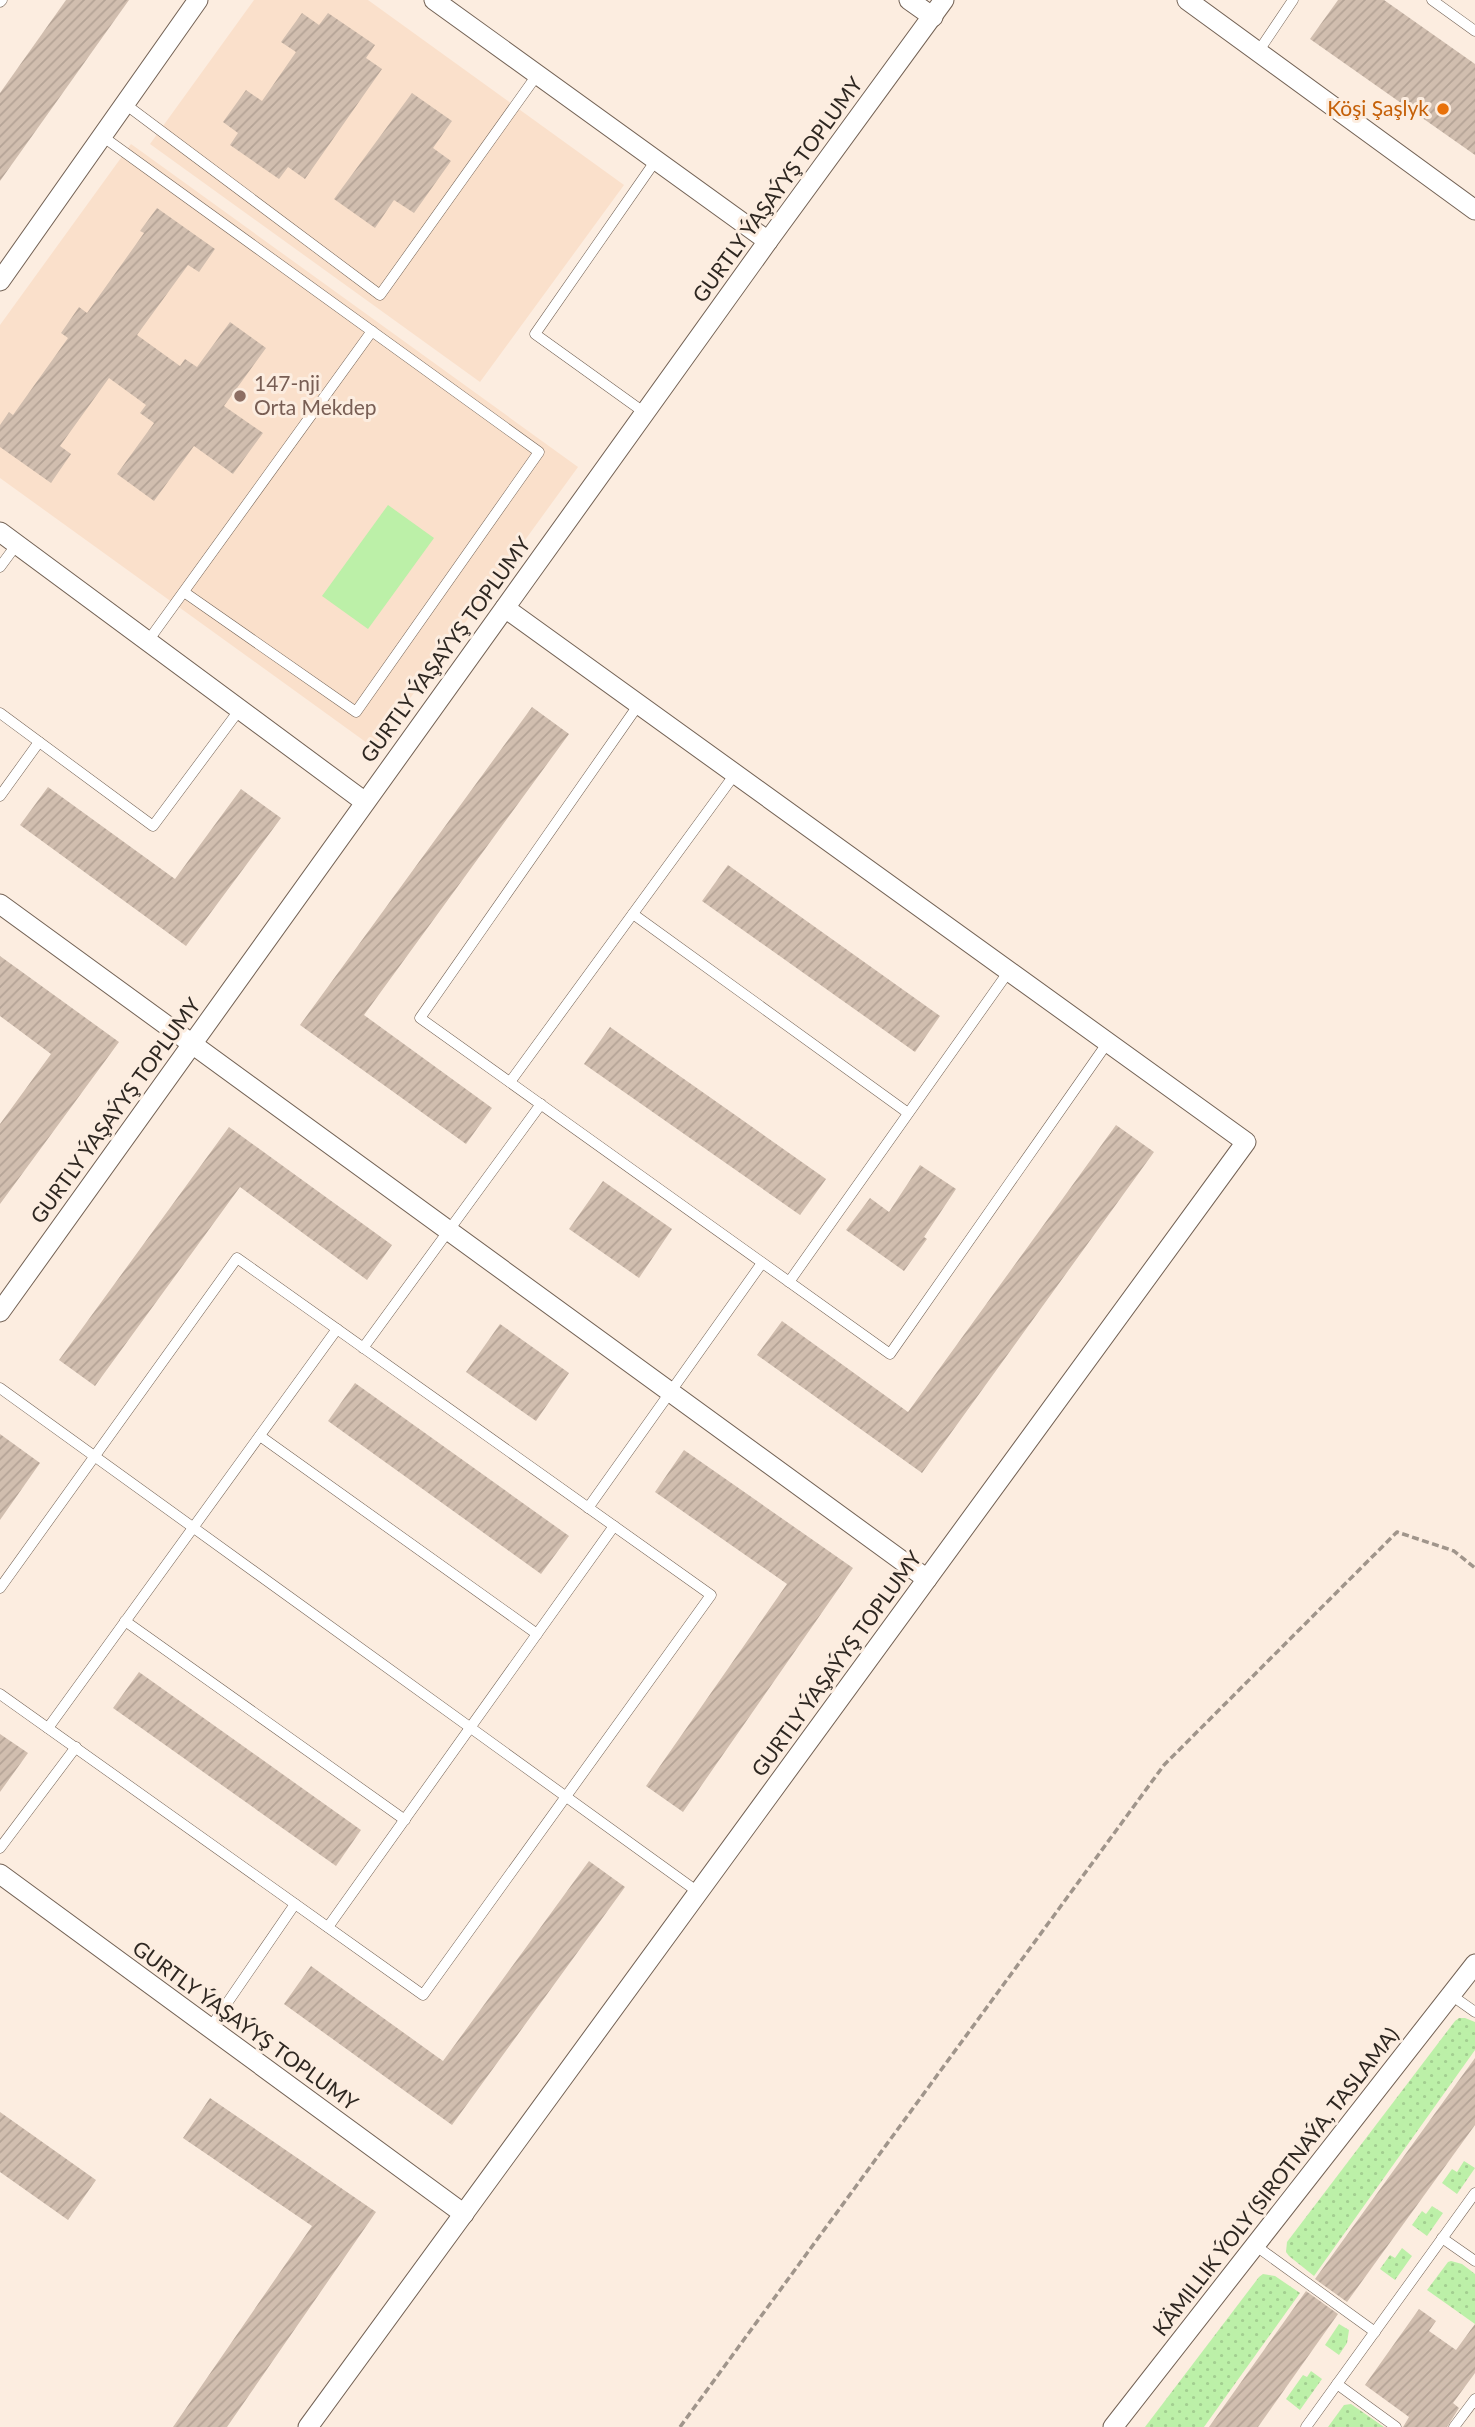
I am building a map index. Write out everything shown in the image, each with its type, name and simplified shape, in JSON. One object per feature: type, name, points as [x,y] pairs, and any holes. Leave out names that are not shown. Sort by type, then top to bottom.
[{"type":"street","points":[[0,281],[198,0]]},
{"type":"street","points":[[433,0],[768,241]]},
{"type":"street","points":[[909,0],[933,17]]},
{"type":"street","name":"GURTLY ÝAŞAÝYŞ TOPLUMY","points":[[0,1312],[768,241],[944,0]]},
{"type":"street","points":[[1187,0],[1475,210]]},
{"type":"street","points":[[0,532],[365,802]]},
{"type":"street","points":[[505,608],[1108,1042]]},
{"type":"street","points":[[0,905],[927,1579]]},
{"type":"street","name":"GURTLY ÝAŞAÝYŞ TOPLUMY","points":[[308,2427],[1246,1142],[1108,1042]]},
{"type":"street","name":"GURTLY ÝAŞAÝYŞ TOPLUMY","points":[[0,1874],[464,2214]]},
{"type":"street","name":"KÄMILLIK ÝOLY (SIROTNAÝA, TASLAMA)","points":[[1113,2427],[1475,1964]]},
{"type":"lane","points":[[1258,52],[1293,0]]},
{"type":"lane","points":[[1432,0],[1475,31]]},
{"type":"lane","points":[[125,104],[380,295],[537,75]]},
{"type":"lane","points":[[102,136],[539,452],[356,712],[184,592]]},
{"type":"lane","points":[[645,413],[535,334],[656,160]]},
{"type":"lane","points":[[148,641],[372,331]]},
{"type":"lane","points":[[0,566],[16,544]]},
{"type":"lane","points":[[639,704],[420,1017],[510,1082],[890,1354],[1108,1042]]},
{"type":"lane","points":[[0,713],[153,826],[240,709]]},
{"type":"lane","points":[[0,796],[39,742]]},
{"type":"lane","points":[[510,1082],[735,774]]},
{"type":"lane","points":[[632,915],[908,1113]]},
{"type":"lane","points":[[789,1282],[1009,971]]},
{"type":"lane","points":[[363,1348],[541,1104]]},
{"type":"lane","points":[[0,1588],[237,1258],[710,1595],[423,1995],[0,1693]]},
{"type":"lane","points":[[588,1508],[762,1263]]},
{"type":"lane","points":[[48,1728],[337,1329]]},
{"type":"lane","points":[[0,1388],[698,1892]]},
{"type":"lane","points":[[260,1436],[537,1634]]},
{"type":"lane","points":[[328,1927],[614,1526]]},
{"type":"lane","points":[[125,1622],[405,1820]]},
{"type":"lane","points":[[0,1848],[76,1747]]},
{"type":"lane","points":[[210,2028],[295,1904]]},
{"type":"lane","points":[[1451,1995],[1475,2012]]},
{"type":"lane","points":[[1306,2427],[1475,2193]]},
{"type":"lane","points":[[1442,2238],[1475,2261]]},
{"type":"lane","points":[[1256,2246],[1375,2332]]},
{"type":"lane","points":[[1337,2384],[1396,2427]]},
{"type":"lane","points":[[1454,2427],[1474,2403]]},
{"type":"path","points":[[680,2427],[1164,1765],[1396,1532],[1454,1551],[1475,1568]]},
{"type":"shaded area","points":[[254,0],[368,0],[624,185],[480,382],[150,144]]},
{"type":"shaded area","name":"147-nji Orta Mekdep","points":[[131,144],[578,467],[374,748],[0,478],[0,325]]},
{"type":"green space","points":[[388,505],[434,538],[368,629],[322,596]]},
{"type":"green space","points":[[1459,2018],[1475,2022],[1475,2050],[1314,2276],[1289,2256],[1286,2252],[1287,2242]]},
{"type":"green space","points":[[1464,2161],[1475,2168],[1457,2194],[1442,2183],[1452,2169],[1457,2172]]},
{"type":"green space","points":[[1432,2206],[1443,2213],[1427,2236],[1412,2225],[1422,2211],[1426,2214]]},
{"type":"green space","points":[[1402,2248],[1412,2256],[1395,2280],[1380,2269],[1390,2255],[1395,2258]]},
{"type":"green space","points":[[1451,2261],[1462,2264],[1475,2274],[1475,2324],[1427,2290]]},
{"type":"green space","points":[[1263,2274],[1275,2276],[1300,2293],[1204,2427],[1145,2427],[1259,2277]]},
{"type":"green space","points":[[1339,2324],[1349,2330],[1347,2343],[1339,2355],[1325,2345]]},
{"type":"green space","points":[[1311,2371],[1322,2379],[1300,2410],[1286,2399],[1303,2375],[1307,2377]]},
{"type":"green space","points":[[1351,2404],[1384,2427],[1328,2427],[1344,2405]]},
{"type":"building","points":[[66,0],[129,0],[0,181],[0,93]]},
{"type":"building","name":"Köşi Şaşlyk","points":[[1338,0],[1384,0],[1475,64],[1475,155],[1310,39]]},
{"type":"building","points":[[302,13],[319,25],[328,13],[375,45],[366,58],[382,69],[305,179],[288,167],[279,179],[230,145],[238,133],[223,122],[246,90],[262,101],[296,52],[281,42]]},
{"type":"building","points":[[412,93],[452,121],[433,148],[451,161],[414,213],[394,200],[375,228],[334,199]]},
{"type":"building","points":[[157,208],[215,249],[199,272],[188,265],[137,335],[180,366],[185,359],[197,367],[230,322],[266,348],[224,406],[263,433],[233,474],[194,446],[154,501],[117,474],[154,423],[140,413],[146,405],[109,378],[60,446],[71,454],[51,483],[0,447],[0,425],[9,412],[13,415],[68,338],[61,333],[79,307],[87,313],[144,233],[140,231]]},
{"type":"building","points":[[532,707],[569,734],[364,1015],[492,1108],[466,1144],[300,1025]]},
{"type":"building","points":[[48,787],[175,879],[241,789],[281,818],[186,946],[20,825]]},
{"type":"building","points":[[728,865],[940,1016],[915,1052],[702,901]]},
{"type":"building","points":[[0,956],[119,1042],[0,1204],[0,1124],[51,1054],[0,1016]]},
{"type":"building","points":[[610,1027],[826,1179],[800,1215],[584,1064]]},
{"type":"building","points":[[1116,1125],[1154,1152],[922,1473],[757,1355],[782,1321],[908,1412]]},
{"type":"building","points":[[229,1127],[392,1245],[367,1280],[240,1187],[95,1386],[59,1360]]},
{"type":"building","points":[[920,1165],[956,1189],[924,1237],[927,1239],[904,1271],[846,1230],[870,1198],[889,1212]]},
{"type":"building","points":[[603,1181],[672,1229],[639,1278],[569,1229]]},
{"type":"building","points":[[500,1324],[569,1373],[536,1421],[466,1372]]},
{"type":"building","points":[[355,1383],[569,1536],[541,1574],[328,1421]]},
{"type":"building","points":[[0,1434],[40,1463],[0,1520]]},
{"type":"building","points":[[684,1450],[853,1568],[683,1812],[646,1786],[787,1584],[655,1492]]},
{"type":"building","points":[[139,1672],[361,1830],[336,1866],[113,1708]]},
{"type":"building","points":[[0,1734],[28,1753],[0,1792]]},
{"type":"building","points":[[589,1861],[625,1887],[452,2125],[284,2004],[311,1966],[443,2061]]},
{"type":"building","points":[[1475,2058],[1475,2125],[1347,2302],[1315,2279]]},
{"type":"building","points":[[210,2098],[376,2212],[227,2427],[173,2427],[312,2226],[183,2138]]},
{"type":"building","points":[[0,2112],[96,2180],[68,2220],[0,2172]]},
{"type":"building","points":[[1306,2291],[1338,2314],[1258,2427],[1209,2427]]},
{"type":"building","points":[[1419,2309],[1436,2321],[1429,2331],[1456,2350],[1475,2324],[1475,2373],[1453,2403],[1459,2408],[1447,2427],[1403,2427],[1409,2417],[1365,2385]]},
{"type":"place","name":"Köşi Şaşlyk","points":[[1443,109]]},
{"type":"place","name":"147-nji Orta Mekdep","points":[[240,396]]}]
